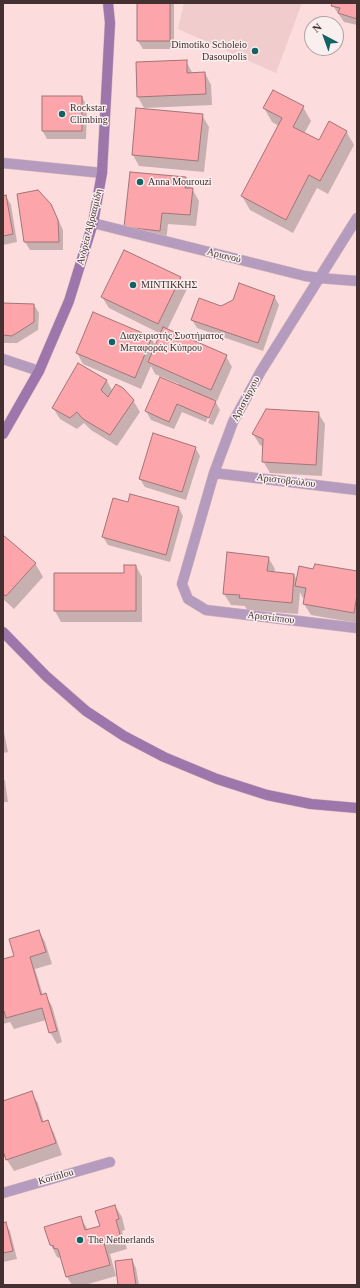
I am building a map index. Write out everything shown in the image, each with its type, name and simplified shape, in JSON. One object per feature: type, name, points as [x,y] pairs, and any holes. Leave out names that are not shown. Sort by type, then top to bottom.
[{"type":"main road","name":"Ανδρέα Αβρααμίδη","points":[[3,434],[39,371],[69,302],[93,223],[102,173],[109,30],[108,3]]},
{"type":"main road","points":[[3,632],[46,676],[86,711],[124,736],[164,757],[217,779],[267,795],[311,804],[357,808]]},
{"type":"street","points":[[3,163],[102,173]]},
{"type":"street","name":"Αριστάρχου","points":[[188,599],[182,584],[214,473],[233,422],[261,371],[357,218]]},
{"type":"street","name":"Αριανού","points":[[93,223],[319,278],[357,281]]},
{"type":"street","points":[[3,360],[39,371]]},
{"type":"street","name":"Αριστοβούλου","points":[[214,473],[357,490]]},
{"type":"street","name":"Αριστίππου","points":[[188,599],[206,610],[357,628]]},
{"type":"street","name":"Korinlou","points":[[3,1193],[110,1162]]},
{"type":"shaded area","name":"Dimotiko Scholeio Dasoupolis","points":[[184,3],[302,3],[276,73],[178,29]]},
{"type":"building","points":[[137,3],[170,3],[170,41],[137,41]]},
{"type":"building","points":[[332,3],[357,3],[357,19],[338,13],[340,8],[331,6]]},
{"type":"building","points":[[187,60],[187,73],[205,72],[206,94],[137,97],[136,62]]},
{"type":"building","points":[[273,90],[304,106],[293,127],[319,140],[329,121],[347,131],[320,181],[309,175],[286,220],[241,196],[282,118],[263,108]]},
{"type":"building","name":"Rockstar Climbing","points":[[42,96],[82,96],[82,131],[42,131]]},
{"type":"building","points":[[136,108],[203,114],[198,161],[132,155]]},
{"type":"building","points":[[130,172],[186,177],[185,188],[193,188],[190,215],[162,213],[160,231],[124,227]]},
{"type":"building","points":[[38,190],[51,204],[58,220],[59,242],[24,242],[17,194]]},
{"type":"building","points":[[6,195],[13,234],[3,236],[3,196]]},
{"type":"building","points":[[124,250],[181,277],[158,324],[101,297]]},
{"type":"building","points":[[239,283],[275,296],[258,343],[191,320],[199,298],[221,306],[233,300]]},
{"type":"building","points":[[3,303],[34,304],[34,322],[12,336],[3,335]]},
{"type":"building","points":[[93,312],[152,337],[135,378],[76,353]]},
{"type":"building","points":[[163,327],[227,355],[211,390],[148,362]]},
{"type":"building","points":[[78,363],[107,380],[101,390],[108,397],[116,384],[123,388],[134,400],[110,435],[83,419],[77,412],[70,418],[52,408]]},
{"type":"building","points":[[160,377],[216,401],[209,418],[177,404],[169,422],[145,411]]},
{"type":"building","points":[[266,409],[319,412],[316,465],[262,462],[263,439],[252,434]]},
{"type":"building","points":[[153,433],[196,447],[182,492],[139,479]]},
{"type":"building","points":[[130,494],[179,507],[166,555],[102,537],[113,498],[128,502]]},
{"type":"building","points":[[3,535],[36,563],[6,596],[3,594]]},
{"type":"building","points":[[227,552],[269,557],[267,571],[294,574],[292,603],[239,598],[240,595],[223,594]]},
{"type":"building","points":[[315,564],[357,571],[357,595],[354,613],[303,604],[306,588],[295,586],[299,566],[313,569]]},
{"type":"building","points":[[124,565],[136,565],[136,611],[54,611],[54,573],[124,573]]},
{"type":"building","points":[[39,930],[46,952],[30,957],[41,995],[46,993],[57,1031],[49,1033],[42,1008],[6,1018],[3,1011],[3,959],[14,956],[9,939]]},
{"type":"building","points":[[32,1091],[42,1122],[48,1120],[56,1143],[6,1160],[3,1151],[3,1101]]},
{"type":"building","name":"The Netherlands","points":[[115,1205],[119,1219],[116,1220],[121,1238],[104,1243],[110,1265],[66,1277],[58,1249],[53,1248],[54,1246],[50,1245],[44,1227],[81,1216],[85,1230],[100,1226],[95,1211]]},
{"type":"building","points":[[6,1222],[13,1251],[3,1253],[3,1223]]},
{"type":"building","points":[[132,1259],[136,1285],[118,1285],[115,1261]]},
{"type":"place","name":"Dimotiko Scholeio Dasoupolis","points":[[255,51]]},
{"type":"place","name":"Rockstar Climbing","points":[[62,114]]},
{"type":"place","name":"Anna Mourouzi","points":[[140,182]]},
{"type":"place","name":"ΜΙΝΤΙΚΚΗΣ","points":[[133,285]]},
{"type":"place","name":"Διαχειριστής Συστήματος Μεταφοράς Κύπρου","points":[[112,342]]},
{"type":"place","name":"The Netherlands","points":[[80,1240]]}]
